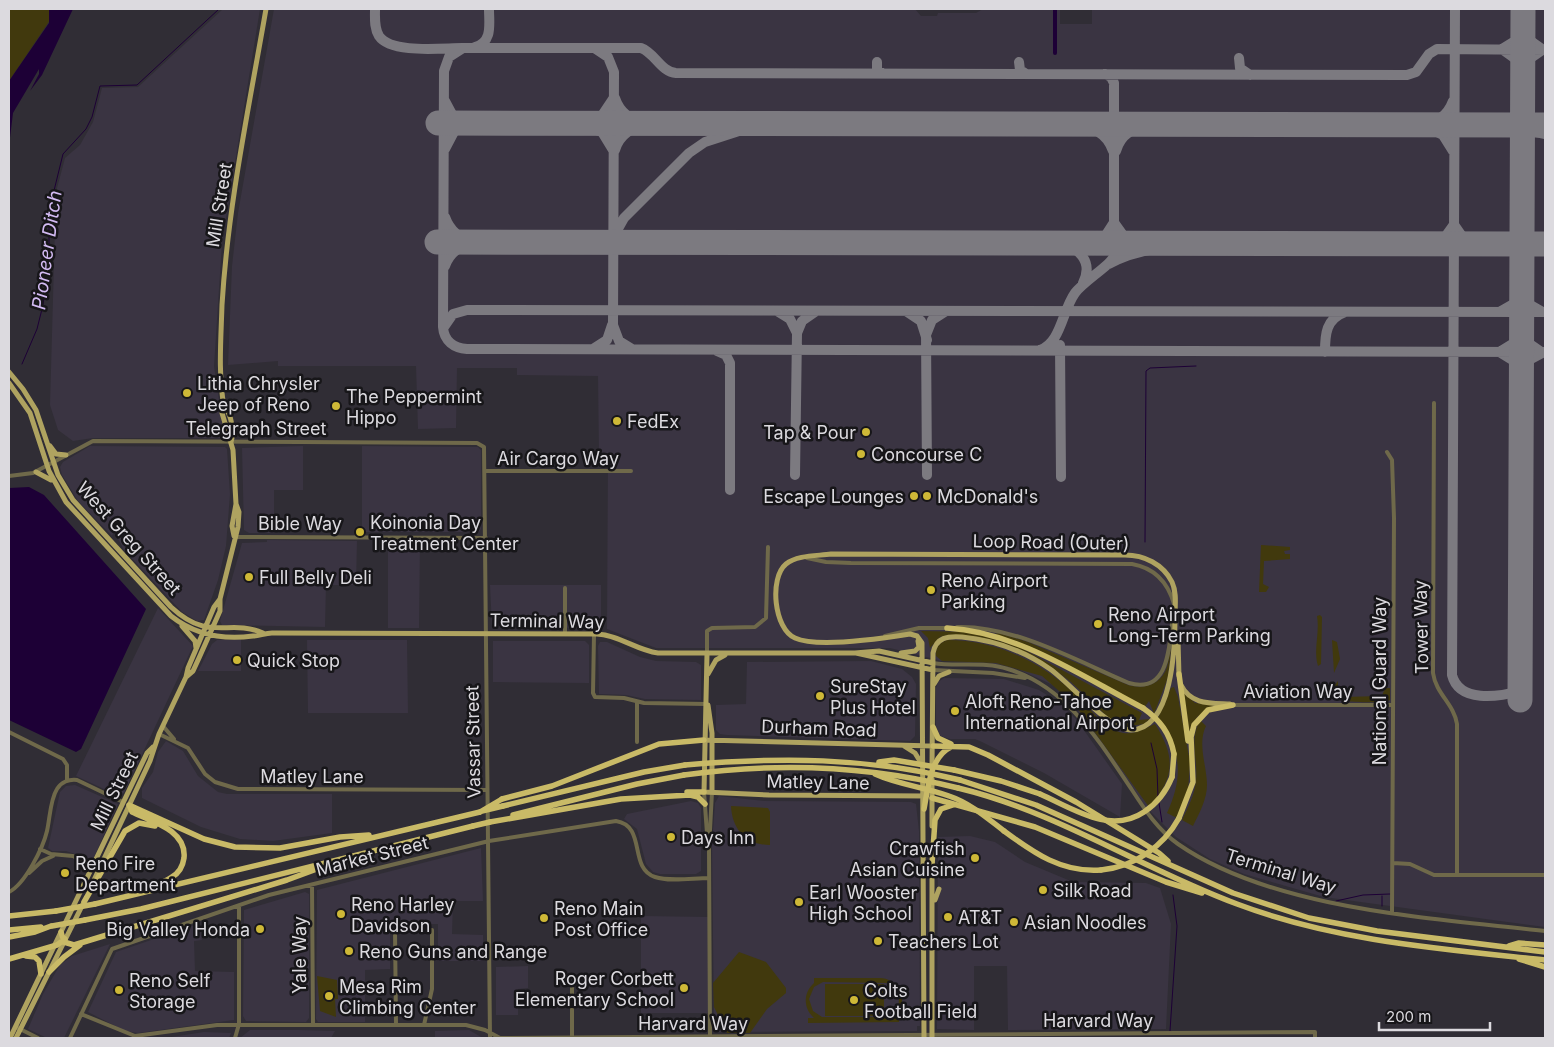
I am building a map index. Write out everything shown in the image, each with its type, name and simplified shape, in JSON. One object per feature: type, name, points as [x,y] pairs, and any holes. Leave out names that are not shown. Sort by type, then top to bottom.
[{"type":"highway","points":[[870,763],[894,760],[954,770],[1001,781],[1040,794],[1101,820],[1124,821],[1139,816],[1155,805],[1165,792],[1172,777],[1174,754],[1170,738],[1161,724],[1143,708],[1017,642],[987,633],[947,628]]},
{"type":"highway","points":[[1179,674],[1193,770]]},
{"type":"highway","points":[[871,772],[890,781],[956,798],[1037,854],[1057,864],[1082,870],[1101,870],[1130,862],[1150,852],[1162,841],[1179,818],[1190,792],[1193,770],[1191,737],[1196,722],[1212,708],[1233,705]]},
{"type":"highway","points":[[933,727],[938,738],[956,746]]},
{"type":"highway","points":[[480,812],[502,799],[557,784],[653,746],[704,740]]},
{"type":"highway","points":[[933,746],[969,747],[982,752],[1060,794],[1140,841],[1159,853],[1171,865]]},
{"type":"highway","points":[[924,809],[928,797],[926,783],[940,754],[956,746]]},
{"type":"highway","points":[[9,916],[56,911],[114,900],[644,772],[685,765],[804,759],[870,763],[960,780],[1042,807],[1233,892],[1316,920],[1376,931],[1545,952]]},
{"type":"highway","points":[[503,820],[631,785],[684,775],[738,769],[784,767],[871,772],[958,788],[1002,800],[1051,818],[1218,897]]},
{"type":"highway","points":[[9,930],[52,926],[140,909],[490,822],[666,793],[704,792]]},
{"type":"highway","points":[[633,798],[690,795],[698,797],[705,804]]},
{"type":"highway","points":[[928,797],[1035,827],[1166,882],[1276,917],[1346,934],[1545,960]]},
{"type":"highway","points":[[114,900],[167,880],[179,871],[183,861],[183,848],[178,838],[170,830],[132,812],[126,804]]},
{"type":"highway","points":[[126,804],[204,839],[235,847],[271,849],[340,837],[378,835]]},
{"type":"highway","points":[[932,864],[937,814],[948,805],[960,806]]},
{"type":"highway","points":[[84,902],[127,829],[142,823],[170,830]]},
{"type":"highway","points":[[61,932],[64,941],[73,945],[298,876],[339,860]]},
{"type":"highway","points":[[9,937],[35,932],[52,926]]},
{"type":"highway","points":[[49,972],[69,952],[93,939]]},
{"type":"highway","points":[[9,959],[54,946],[64,941]]},
{"type":"highway","points":[[1505,947],[1519,943],[1545,945]]},
{"type":"highway","points":[[19,956],[37,958],[41,964],[41,974]]},
{"type":"highway","points":[[1512,957],[1545,967]]},
{"type":"main road","name":"Mill Street","points":[[16,1038],[18,1028],[41,974],[92,866],[151,759],[153,747],[186,678],[195,652],[212,629],[220,611],[220,599],[234,537],[232,526],[236,504],[236,476],[231,442],[231,423],[228,412],[224,407],[220,355],[226,247],[266,9]]},
{"type":"main road","name":"West Greg Street","points":[[9,372],[33,403],[53,462],[73,500],[176,612],[190,622],[206,628]]},
{"type":"main road","name":"West Greg Street","points":[[9,382],[21,398],[33,420],[47,466],[54,482],[70,507],[165,611],[181,624],[206,635]]},
{"type":"main road","points":[[48,444],[56,454],[66,454]]},
{"type":"main road","points":[[36,472],[44,474],[54,482]]},
{"type":"main road","points":[[101,542],[121,557],[124,557]]},
{"type":"main road","name":"Loop Road (Outer)","points":[[878,639],[804,641],[794,638],[785,630],[778,614],[778,577],[782,568],[789,562],[838,554],[1134,556],[1150,561],[1168,576],[1175,590],[1173,663],[1167,690],[1154,718],[1146,726],[1136,729],[1120,728],[1111,724],[1057,674],[1023,654],[1001,645],[976,639],[946,637],[936,645],[933,663]]},
{"type":"main road","name":"Mill Street","points":[[186,678],[193,671],[206,635],[206,628],[220,599]]},
{"type":"main road","points":[[1175,620],[1179,674],[1183,688],[1193,699],[1233,705]]},
{"type":"main road","points":[[181,624],[195,642],[195,652]]},
{"type":"main road","name":"Terminal Way","points":[[206,628],[254,630],[264,633]]},
{"type":"main road","name":"Terminal Way","points":[[206,635],[248,637],[264,633],[594,634],[616,637],[650,652],[707,654],[855,653],[871,651],[933,663]]},
{"type":"main road","points":[[878,639],[907,634],[914,635],[921,641],[926,783],[906,796]]},
{"type":"main road","points":[[889,653],[909,653],[917,650],[918,640],[907,634]]},
{"type":"main road","points":[[707,677],[716,660],[727,653]]},
{"type":"main road","name":"Terminal Way","points":[[855,653],[933,670]]},
{"type":"main road","points":[[704,792],[707,654]]},
{"type":"main road","points":[[932,1036],[932,807],[928,797],[933,746],[933,663]]},
{"type":"main road","points":[[933,687],[939,676],[949,672]]},
{"type":"main road","points":[[707,704],[712,740],[712,792]]},
{"type":"main road","points":[[905,746],[919,740],[924,734]]},
{"type":"main road","name":"Durham Road","points":[[704,740],[933,746]]},
{"type":"main road","points":[[905,746],[915,753],[930,774]]},
{"type":"main road","name":"Matley Lane","points":[[704,792],[769,796],[928,797]]},
{"type":"main road","name":"Mill Street","points":[[10,1038],[18,1028],[49,972],[84,902],[126,804]]},
{"type":"main road","points":[[924,809],[924,1036]]},
{"type":"main road","points":[[924,818],[926,886],[932,888]]},
{"type":"main road","points":[[932,922],[935,912],[935,894],[939,889]]},
{"type":"street","name":"Tower Way","points":[[1434,403],[1433,666],[1436,686],[1453,710],[1457,724],[1457,874]]},
{"type":"street","name":"Telegraph Street","points":[[9,476],[25,476],[36,472],[66,454],[92,442],[477,443],[483,445]]},
{"type":"street","name":"Vassar Street","points":[[483,445],[486,472],[490,1036]]},
{"type":"street","name":"National Guard Way","points":[[1387,452],[1392,460],[1394,518],[1392,912]]},
{"type":"street","name":"Air Cargo Way","points":[[486,472],[631,471]]},
{"type":"street","name":"Bible Way","points":[[234,537],[486,538]]},
{"type":"street","points":[[707,654],[707,631],[712,628],[755,627],[766,618],[768,547]]},
{"type":"street","points":[[807,558],[826,562],[852,563],[1132,564],[1146,568],[1161,579],[1175,607],[1164,670],[1153,681],[1141,685],[1129,683],[1019,637],[974,628],[913,629],[878,639]]},
{"type":"street","points":[[565,588],[566,634]]},
{"type":"street","points":[[594,634],[593,696],[599,698],[624,698],[637,702],[707,704]]},
{"type":"street","name":"Terminal Way","points":[[933,663],[1000,667],[1029,679],[1053,692],[1076,712],[1152,820],[1179,844],[1215,865],[1250,879],[1321,900],[1392,912],[1545,931]]},
{"type":"street","name":"Terminal Way","points":[[933,670],[993,673],[1029,679]]},
{"type":"street","points":[[637,702],[637,742]]},
{"type":"street","name":"Aviation Way","points":[[1233,705],[1393,705]]},
{"type":"street","points":[[163,726],[174,739]]},
{"type":"street","points":[[9,732],[63,759],[66,766],[67,781]]},
{"type":"street","name":"Matley Lane","points":[[159,734],[174,739],[188,748],[210,778],[220,785],[238,789],[488,790]]},
{"type":"street","points":[[22,880],[46,836],[56,791],[67,781],[79,781],[126,804]]},
{"type":"street","points":[[704,792],[709,849]]},
{"type":"street","points":[[710,1037],[709,849],[712,792]]},
{"type":"street","name":"Market Street","points":[[70,1038],[112,949],[239,907],[269,895],[489,841],[620,822],[633,831],[642,866],[651,875],[659,878],[709,878]]},
{"type":"street","points":[[40,849],[51,854],[73,856],[92,866]]},
{"type":"street","points":[[9,892],[42,861],[60,854]]},
{"type":"street","points":[[1393,863],[1410,864],[1434,874],[1545,875]]},
{"type":"street","name":"Yale Way","points":[[312,885],[313,1025]]},
{"type":"street","points":[[235,1038],[239,1025],[239,907]]},
{"type":"street","points":[[396,1025],[395,930],[432,930],[432,988],[424,1025]]},
{"type":"street","points":[[572,988],[572,1036]]},
{"type":"street","name":"Harvard Way","points":[[81,1014],[135,1036],[217,1025],[424,1025],[470,1026],[497,1038],[572,1036],[1239,1036],[1314,1032],[1314,1038]]},
{"type":"street","points":[[18,1028],[38,1038]]},
{"type":"shaded area","points":[[9,9],[49,9],[50,20],[9,81]]},
{"type":"shaded area","points":[[49,9],[73,9],[42,75],[30,91],[39,74],[39,69],[13,113],[9,146],[9,81],[49,23]]},
{"type":"shaded area","points":[[223,9],[260,9],[222,243],[214,366],[224,435],[222,438],[93,438],[73,441],[58,430],[50,405],[56,192],[65,158],[80,145],[93,122],[102,88],[138,87]]},
{"type":"shaded area","points":[[274,9],[915,9],[921,16],[937,16],[938,13],[976,13],[983,9],[1060,9],[1060,24],[1092,24],[1092,10],[1104,9],[1545,9],[1545,927],[1324,897],[1244,874],[1210,859],[1176,837],[1145,806],[1099,736],[1063,693],[1051,684],[1011,666],[942,661],[890,648],[656,648],[607,629],[608,456],[599,456],[598,376],[517,375],[517,368],[457,368],[456,428],[418,429],[416,366],[278,366],[278,361],[228,365],[232,266],[238,213]]},
{"type":"shaded area","points":[[90,446],[225,447],[227,449],[230,494],[226,546],[218,580],[204,620],[197,621],[182,612],[124,550],[114,531],[112,536],[78,501],[62,475],[60,467],[63,462]]},
{"type":"shaded area","points":[[303,446],[303,490],[274,490],[274,533],[249,533],[244,530],[242,448]]},
{"type":"shaded area","points":[[362,446],[478,447],[481,450],[481,529],[479,532],[362,532]]},
{"type":"shaded area","points":[[29,487],[44,495],[146,609],[81,749],[76,752],[9,720],[9,488]]},
{"type":"shaded area","points":[[267,540],[357,541],[356,585],[326,585],[325,627],[222,625],[220,621],[242,543],[267,542]]},
{"type":"shaded area","points":[[388,542],[420,542],[419,628],[388,628]]},
{"type":"shaded area","points":[[1261,545],[1290,547],[1290,550],[1284,551],[1285,554],[1290,554],[1290,559],[1264,561],[1263,584],[1269,587],[1266,592],[1259,592]]},
{"type":"shaded area","points":[[490,585],[601,585],[601,628],[492,627]]},
{"type":"shaded area","points":[[158,608],[193,646],[124,793],[117,795],[76,776]]},
{"type":"shaded area","points":[[1320,615],[1322,617],[1321,664],[1318,666],[1316,654],[1317,616]]},
{"type":"shaded area","points":[[921,631],[971,632],[1019,647],[1142,713],[1139,720],[1150,719],[1144,724],[1124,727],[1113,722],[1071,682],[1051,667],[1011,646],[948,635],[940,637],[930,648],[928,638]]},
{"type":"shaded area","points":[[999,633],[1028,642],[1128,685],[1140,687],[1152,684],[1165,673],[1171,648],[1168,677],[1154,714],[1149,701],[1144,708],[1015,641],[994,634]]},
{"type":"shaded area","points":[[241,639],[241,671],[198,671],[212,644],[217,640]]},
{"type":"shaded area","points":[[307,640],[407,640],[408,713],[308,713]]},
{"type":"shaded area","points":[[947,640],[984,644],[1018,655],[1049,673],[1078,697],[1098,718],[1116,731],[1132,733],[1155,724],[1167,747],[1170,767],[1168,777],[1158,796],[1149,807],[1075,705],[1042,676],[996,663],[942,661],[936,656],[936,650],[940,644]]},
{"type":"shaded area","points":[[1332,640],[1337,642],[1340,659],[1334,673]]},
{"type":"shaded area","points":[[493,641],[585,641],[589,645],[589,683],[493,682]]},
{"type":"shaded area","points":[[600,642],[607,642],[640,657],[656,661],[696,662],[701,665],[701,700],[645,699],[626,695],[599,694],[598,646]]},
{"type":"shaded area","points":[[871,661],[902,669],[912,677],[916,684],[915,736],[910,741],[727,735],[720,734],[716,730],[716,705],[746,704],[747,662]]},
{"type":"shaded area","points":[[944,678],[1004,679],[1039,690],[1058,702],[1076,719],[1122,784],[1120,817],[1044,773],[982,742],[975,739],[950,739],[940,736],[936,726],[936,688],[938,682]]},
{"type":"shaded area","points":[[1338,681],[1338,693],[1343,693],[1343,697],[1382,696],[1385,688],[1390,688],[1390,700],[1386,702],[1358,702],[1337,699],[1333,696],[1334,686]]},
{"type":"shaded area","points":[[1174,687],[1178,697],[1190,762],[1188,791],[1177,818],[1167,813],[1176,787],[1178,764],[1172,742],[1158,718],[1171,688]]},
{"type":"shaded area","points":[[1182,691],[1195,703],[1214,705],[1197,717],[1190,734]]},
{"type":"shaded area","points":[[1200,720],[1206,726],[1203,733],[1202,748],[1207,790],[1193,826],[1182,820],[1194,791],[1196,772],[1194,742]]},
{"type":"shaded area","points":[[166,741],[183,751],[198,776],[218,792],[227,794],[332,794],[332,833],[273,841],[240,839],[201,827],[142,798],[142,788],[153,772],[158,752]]},
{"type":"shaded area","points":[[75,785],[118,804],[94,857],[90,859],[66,851],[52,851],[48,848],[60,792],[66,786]]},
{"type":"shaded area","points":[[719,796],[765,801],[911,802],[916,804],[919,831],[920,1026],[917,1026],[917,1031],[714,1032],[712,844],[715,803]]},
{"type":"shaded area","name":"Days Inn","points":[[691,801],[698,803],[701,808],[701,871],[696,874],[660,874],[653,872],[646,864],[637,829],[624,819],[627,814]]},
{"type":"shaded area","points":[[731,806],[768,808],[770,812],[770,845],[754,842],[742,834],[734,822]]},
{"type":"shaded area","points":[[970,836],[995,842],[1025,862],[1073,882],[1146,883],[1160,888],[1171,924],[1166,1029],[1008,1030],[1007,966],[974,966],[974,1030],[937,1029],[938,837]]},
{"type":"shaded area","points":[[481,848],[483,901],[453,901],[452,934],[483,935],[483,961],[438,961],[438,924],[390,924],[390,969],[365,970],[365,1022],[318,1022],[316,1019],[317,890]]},
{"type":"shaded area","points":[[305,892],[309,894],[309,1018],[306,1022],[246,1021],[243,1016],[244,910]]},
{"type":"shaded area","points":[[641,916],[709,917],[709,1013],[641,1013]]},
{"type":"shaded area","points":[[198,924],[202,940],[194,941],[195,971],[234,972],[234,1020],[138,1033],[125,1031],[88,1012],[116,952]]},
{"type":"shaded area","points":[[110,944],[64,1038],[47,1038],[28,1029],[43,994],[60,965],[72,956]]},
{"type":"shaded area","points":[[739,952],[766,962],[786,988],[786,993],[767,1009],[750,1033],[727,1033],[714,1007],[713,983]]},
{"type":"shaded area","points":[[528,966],[528,988],[518,989],[518,1015],[496,1015],[496,967]]},
{"type":"shaded area","name":"Mesa Rim Climbing Center","points":[[317,976],[337,980],[338,999],[335,999],[336,1017],[320,1011]]},
{"type":"shaded area","points":[[814,978],[881,978],[888,980],[894,983],[901,993],[901,1005],[894,1017],[899,1017],[899,1022],[808,1023],[808,1018],[814,1018],[806,1005],[806,996],[814,983]],"holes":[[[823,982],[888,983],[897,991],[899,1003],[893,1013],[885,1017],[822,1017],[813,1011],[809,999],[814,987]]]},
{"type":"shaded area","name":"Colts Football Field","points":[[825,984],[884,984],[884,1016],[825,1016]]},
{"type":"shaded area","points":[[250,1030],[335,1031],[331,1038],[240,1038]]},
{"type":"shaded area","points":[[469,1030],[483,1038],[435,1038],[435,1031]]},
{"type":"shaded area","points":[[204,1032],[231,1033],[229,1038],[165,1038]]},
{"type":"waterway","name":"Pioneer Ditch","points":[[22,364],[37,329],[43,305],[49,258],[49,211],[63,154],[86,129],[92,117],[100,86],[137,85],[219,9]]},
{"type":"waterway","points":[[1055,9],[1055,53]]},
{"type":"waterway","points":[[1145,542],[1146,371],[1150,368],[1196,366]]},
{"type":"waterway","points":[[1151,743],[1157,769],[1158,797]]},
{"type":"waterway","points":[[1159,803],[1162,822]]},
{"type":"waterway","points":[[1336,901],[1363,895],[1390,894]]},
{"type":"waterway","points":[[1170,1031],[1177,926],[1173,895]]},
{"type":"waterway","points":[[1382,896],[1382,906]]},
{"type":"taxiway","points":[[375,9],[376,30],[385,42],[405,48],[462,48]]},
{"type":"taxiway","points":[[475,47],[485,41],[489,32],[489,9]]},
{"type":"taxiway","points":[[1455,9],[1452,675],[1456,684],[1462,690],[1471,694],[1491,696],[1520,691]]},
{"type":"taxiway","points":[[1502,49],[1515,41],[1523,24]]},
{"type":"taxiway","points":[[1523,25],[1528,39],[1542,49]]},
{"type":"taxiway","points":[[1545,50],[1437,49],[1429,54],[1416,72],[1407,75],[676,73],[666,69],[646,50],[641,48],[463,48],[449,57],[444,71],[443,327],[445,336],[450,343],[467,349],[1545,352]]},
{"type":"taxiway","points":[[596,49],[608,57],[614,72],[613,325],[619,341],[632,349]]},
{"type":"taxiway","points":[[1503,50],[1517,60],[1522,77]]},
{"type":"taxiway","points":[[1522,76],[1528,60],[1541,51]]},
{"type":"taxiway","points":[[1239,58],[1240,68],[1250,75]]},
{"type":"taxiway","points":[[877,62],[877,70],[883,74]]},
{"type":"taxiway","points":[[1019,62],[1020,70],[1026,74]]},
{"type":"taxiway","points":[[1040,350],[1047,346],[1057,334],[1075,293],[1084,283],[1108,264],[1114,256],[1114,83],[1111,77],[1105,74]]},
{"type":"taxiway","points":[[615,98],[623,112],[631,118],[647,123]]},
{"type":"taxiway","points":[[581,124],[601,117],[613,99]]},
{"type":"taxiway","points":[[445,101],[453,116],[466,123]]},
{"type":"taxiway","points":[[1420,126],[1431,123],[1444,115],[1451,107],[1453,101]]},
{"type":"taxiway","points":[[445,149],[455,130],[466,123]]},
{"type":"taxiway","points":[[580,124],[602,132],[613,150]]},
{"type":"taxiway","points":[[615,150],[620,139],[628,131],[650,124]]},
{"type":"taxiway","points":[[615,234],[624,218],[689,153],[705,142],[742,130],[813,124]]},
{"type":"taxiway","points":[[1075,125],[1088,127],[1103,135],[1113,151]]},
{"type":"taxiway","points":[[1116,151],[1124,136],[1138,128],[1150,125]]},
{"type":"taxiway","points":[[1425,126],[1443,135],[1453,151]]},
{"type":"taxiway","points":[[1454,126],[1522,129],[1545,134]]},
{"type":"taxiway","points":[[445,217],[456,234],[474,242]]},
{"type":"taxiway","points":[[1087,243],[1104,238],[1113,224]]},
{"type":"taxiway","points":[[1115,224],[1125,238],[1141,243]]},
{"type":"taxiway","points":[[1430,244],[1443,240],[1453,226]]},
{"type":"taxiway","points":[[1455,226],[1464,239],[1478,244]]},
{"type":"taxiway","points":[[445,266],[456,250],[475,242]]},
{"type":"taxiway","points":[[1057,243],[1071,247],[1082,256],[1087,268],[1083,283]]},
{"type":"taxiway","points":[[1109,264],[1124,257],[1156,249],[1239,243]]},
{"type":"taxiway","points":[[1501,311],[1515,303],[1521,287]]},
{"type":"taxiway","points":[[1521,288],[1527,303],[1541,311]]},
{"type":"taxiway","points":[[444,327],[453,314],[467,310],[1545,312]]},
{"type":"taxiway","points":[[777,311],[790,319],[797,333]]},
{"type":"taxiway","points":[[906,311],[921,321],[927,340]]},
{"type":"taxiway","points":[[926,335],[932,320],[946,311]]},
{"type":"taxiway","points":[[795,475],[797,333],[802,321],[815,312]]},
{"type":"taxiway","points":[[1325,352],[1326,333],[1330,323],[1345,312]]},
{"type":"taxiway","points":[[593,349],[607,340],[612,325]]},
{"type":"taxiway","points":[[1521,328],[1527,342],[1540,351]]},
{"type":"taxiway","points":[[1501,351],[1514,343],[1521,328]]},
{"type":"taxiway","points":[[926,334],[927,475]]},
{"type":"taxiway","points":[[1060,345],[1061,477]]},
{"type":"taxiway","points":[[717,351],[726,355],[730,363],[730,490]]},
{"type":"taxiway","points":[[1501,353],[1514,361],[1520,377]]},
{"type":"taxiway","points":[[1521,380],[1527,361],[1542,353]]},
{"type":"runway","points":[[1520,700],[1523,9]]},
{"type":"runway","points":[[438,123],[1545,125]]},
{"type":"runway","points":[[437,242],[1545,244]]},
{"type":"place","name":"Lithia Chrysler Jeep of Reno","points":[[187,393]]},
{"type":"place","name":"The Peppermint Hippo","points":[[336,406]]},
{"type":"place","name":"FedEx","points":[[617,421]]},
{"type":"place","name":"Tap & Pour","points":[[866,432]]},
{"type":"place","name":"Concourse C","points":[[861,454]]},
{"type":"place","name":"Escape Lounges","points":[[914,496]]},
{"type":"place","name":"McDonald's","points":[[927,496]]},
{"type":"place","name":"Koinonia Day Treatment Center","points":[[360,532]]},
{"type":"place","name":"Full Belly Deli","points":[[249,577]]},
{"type":"place","name":"Reno Airport Parking","points":[[931,590]]},
{"type":"place","name":"Reno Airport Long-Term Parking","points":[[1098,624]]},
{"type":"place","name":"Quick Stop","points":[[237,660]]},
{"type":"place","name":"SureStay Plus Hotel","points":[[820,696]]},
{"type":"place","name":"Aloft Reno-Tahoe International Airport","points":[[955,711]]},
{"type":"place","name":"Days Inn","points":[[671,837]]},
{"type":"place","name":"Crawfish Asian Cuisine","points":[[975,858]]},
{"type":"place","name":"Reno Fire Department","points":[[65,873]]},
{"type":"place","name":"Silk Road","points":[[1043,890]]},
{"type":"place","name":"Earl Wooster High School","points":[[799,902]]},
{"type":"place","name":"Reno Harley Davidson","points":[[341,914]]},
{"type":"place","name":"AT&T","points":[[948,917]]},
{"type":"place","name":"Reno Main Post Office","points":[[544,918]]},
{"type":"place","name":"Asian Noodles","points":[[1014,922]]},
{"type":"place","name":"Big Valley Honda","points":[[260,929]]},
{"type":"place","name":"Teachers Lot","points":[[878,941]]},
{"type":"place","name":"Reno Guns and Range","points":[[349,951]]},
{"type":"place","name":"Roger Corbett Elementary School","points":[[684,988]]},
{"type":"place","name":"Reno Self Storage","points":[[119,990]]},
{"type":"place","name":"Mesa Rim Climbing Center","points":[[329,996]]},
{"type":"place","name":"Colts Football Field","points":[[854,1000]]}]
